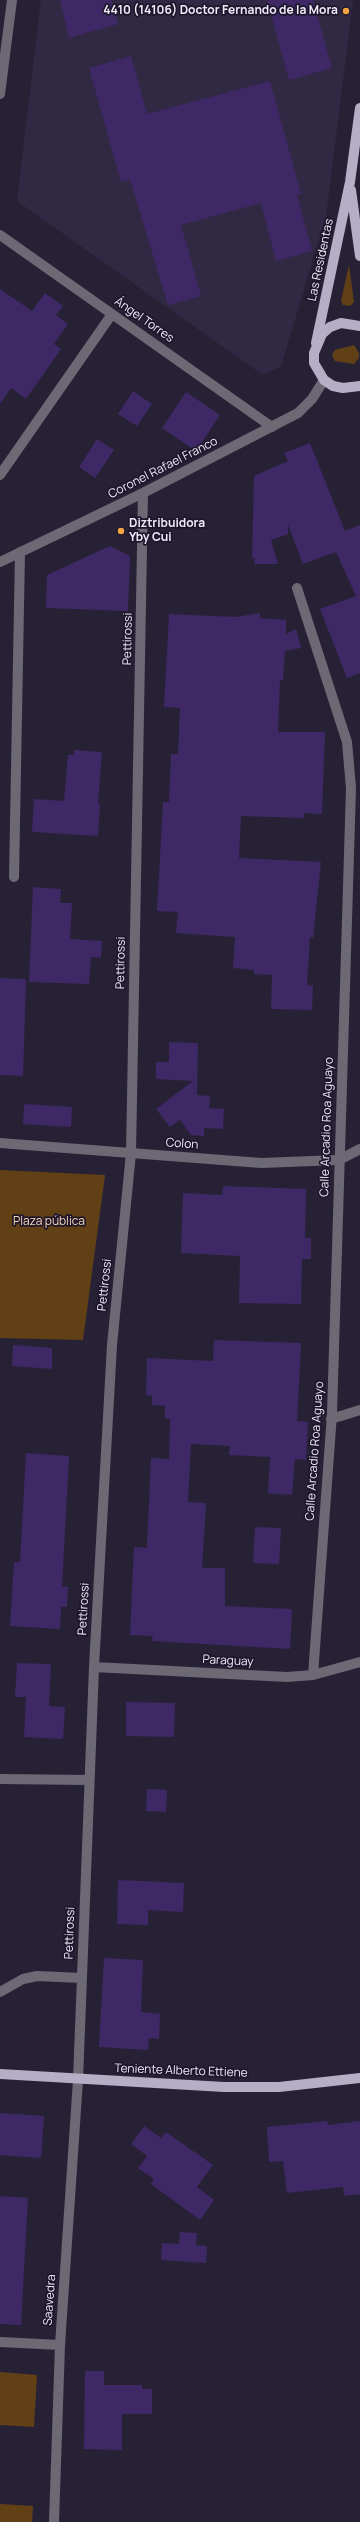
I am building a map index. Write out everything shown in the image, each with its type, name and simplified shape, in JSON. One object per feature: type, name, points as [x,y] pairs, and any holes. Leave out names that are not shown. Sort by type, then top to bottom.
[{"type":"main road","name":"Las Residentas","points":[[324,380],[314,363],[316,343],[350,182],[360,108]]},
{"type":"main road","name":"Las Residentas","points":[[350,182],[360,256]]},
{"type":"main road","points":[[316,343],[322,334],[330,327],[341,323],[360,326]]},
{"type":"main road","points":[[324,380],[333,386],[343,388],[360,386]]},
{"type":"main road","name":"Teniente Alberto Ettiene","points":[[0,2074],[78,2080],[231,2087],[279,2087],[360,2078]]},
{"type":"street","points":[[0,94],[12,0]]},
{"type":"street","name":"Ángel Torres","points":[[0,235],[272,427]]},
{"type":"street","points":[[0,475],[112,314]]},
{"type":"street","name":"Coronel Rafael Franco","points":[[0,562],[143,493],[298,413],[312,399],[324,380]]},
{"type":"street","name":"Pettirossi","points":[[78,2080],[94,1667],[112,1345],[131,1153],[143,493]]},
{"type":"street","points":[[14,877],[20,552]]},
{"type":"street","name":"Calle Arcadio Roa Aguayo","points":[[297,588],[347,742],[350,765],[331,1419],[313,1675]]},
{"type":"street","name":"Colon","points":[[0,1143],[261,1163],[339,1160],[360,1149]]},
{"type":"street","points":[[331,1419],[360,1410]]},
{"type":"street","name":"Paraguay","points":[[94,1667],[287,1677],[313,1675],[360,1662]]},
{"type":"street","points":[[0,1779],[89,1780]]},
{"type":"street","points":[[0,1992],[23,1979],[37,1976],[82,1978]]},
{"type":"street","name":"Saavedra","points":[[54,2522],[60,2345],[78,2080]]},
{"type":"street","points":[[0,2342],[60,2345]]},
{"type":"shaded area","points":[[41,0],[353,0],[326,216],[281,366],[263,375],[17,201]]},
{"type":"green space","points":[[349,265],[354,302],[350,306],[343,305],[341,301]]},
{"type":"green space","points":[[354,345],[359,353],[359,358],[354,364],[335,361],[332,355],[335,350]]},
{"type":"green space","name":"Plaza pública","points":[[0,1170],[105,1175],[83,1340],[0,1338]]},
{"type":"green space","points":[[0,2372],[37,2375],[34,2427],[0,2425]]},
{"type":"green space","points":[[0,2504],[33,2506],[32,2522],[0,2522]]},
{"type":"building","points":[[60,0],[111,0],[118,24],[69,38]]},
{"type":"building","points":[[267,0],[313,0],[332,68],[289,80]]},
{"type":"building","points":[[131,56],[147,114],[270,81],[301,194],[297,195],[312,251],[276,261],[261,203],[181,225],[201,296],[168,305],[130,179],[121,182],[89,68]]},
{"type":"building","points":[[0,289],[32,311],[45,293],[63,306],[56,315],[68,324],[54,344],[61,349],[26,399],[11,388],[0,404]]},
{"type":"building","points":[[133,391],[152,404],[137,426],[118,414]]},
{"type":"building","points":[[186,392],[220,415],[196,451],[162,428]]},
{"type":"building","points":[[97,439],[114,450],[95,478],[79,467]]},
{"type":"building","points":[[310,443],[345,531],[360,525],[360,673],[347,678],[320,609],[356,596],[336,552],[303,564],[288,525],[288,534],[271,540],[278,564],[254,564],[255,558],[252,559],[254,476],[288,461],[284,453]]},
{"type":"building","points":[[110,546],[130,556],[128,611],[46,608],[47,575]]},
{"type":"building","points":[[260,613],[260,618],[286,620],[286,634],[296,629],[301,648],[285,651],[283,680],[280,680],[278,732],[325,732],[322,814],[304,813],[304,818],[241,816],[239,858],[321,862],[313,938],[310,937],[307,985],[313,986],[312,1010],[271,1009],[272,975],[254,974],[254,970],[233,968],[235,937],[176,933],[178,912],[157,911],[163,802],[169,802],[171,754],[178,754],[180,708],[164,707],[169,614],[236,617]]},
{"type":"building","points":[[74,750],[102,752],[98,803],[100,803],[98,836],[32,832],[34,799],[64,801],[68,755],[74,755]]},
{"type":"building","points":[[33,887],[61,889],[60,903],[72,903],[70,939],[102,941],[101,958],[91,957],[89,984],[29,982]]},
{"type":"building","points":[[0,978],[26,979],[23,1076],[0,1075]]},
{"type":"building","points":[[169,1042],[198,1043],[197,1095],[210,1096],[209,1108],[224,1109],[223,1129],[204,1128],[204,1136],[191,1135],[180,1120],[170,1127],[156,1109],[193,1081],[156,1079],[156,1062],[169,1062]]},
{"type":"building","points":[[24,1104],[72,1107],[71,1127],[23,1124]]},
{"type":"building","points":[[223,1186],[306,1189],[305,1238],[311,1238],[311,1259],[302,1259],[301,1304],[239,1303],[240,1256],[181,1253],[183,1193],[222,1195]]},
{"type":"building","points":[[214,1340],[301,1343],[297,1421],[308,1422],[306,1460],[295,1459],[292,1495],[268,1493],[270,1457],[229,1455],[230,1446],[191,1444],[188,1502],[206,1503],[202,1568],[225,1568],[225,1606],[292,1609],[290,1649],[152,1641],[153,1636],[130,1635],[134,1547],[147,1548],[151,1458],[169,1459],[170,1419],[165,1418],[165,1406],[152,1405],[152,1396],[146,1395],[147,1358],[213,1361]]},
{"type":"building","points":[[13,1345],[52,1348],[52,1369],[12,1366]]},
{"type":"building","points":[[26,1453],[69,1456],[62,1587],[68,1587],[67,1607],[61,1607],[60,1629],[10,1626],[14,1562],[20,1562]]},
{"type":"building","points":[[255,1527],[281,1528],[279,1564],[253,1563]]},
{"type":"building","points":[[17,1663],[51,1664],[49,1706],[65,1707],[63,1739],[24,1737],[26,1697],[15,1697]]},
{"type":"building","points":[[126,1702],[175,1703],[174,1737],[126,1736]]},
{"type":"building","points":[[147,1789],[167,1790],[166,1812],[146,1811]]},
{"type":"building","points":[[118,1880],[184,1883],[183,1912],[148,1910],[148,1925],[117,1924]]},
{"type":"building","points":[[104,1958],[143,1960],[141,2012],[160,2014],[159,2039],[149,2038],[148,2050],[99,2047]]},
{"type":"building","points":[[0,2113],[44,2116],[41,2158],[0,2155]]},
{"type":"building","points":[[327,2121],[328,2125],[360,2121],[360,2194],[344,2196],[343,2187],[287,2193],[283,2161],[269,2162],[267,2127]]},
{"type":"building","points":[[144,2126],[161,2138],[166,2132],[213,2165],[197,2187],[214,2200],[200,2220],[151,2184],[154,2179],[138,2168],[147,2156],[131,2144]]},
{"type":"building","points":[[0,2196],[28,2198],[21,2325],[0,2324]]},
{"type":"building","points":[[180,2232],[197,2233],[196,2245],[207,2246],[206,2263],[161,2260],[162,2243],[179,2244]]},
{"type":"building","points":[[85,2371],[104,2371],[104,2385],[142,2385],[142,2389],[152,2389],[152,2414],[122,2414],[122,2450],[84,2449]]},
{"type":"place","name":"4410 (14106) Doctor Fernando de la Mora","points":[[346,11]]},
{"type":"place","name":"Diztribuidora Yby Cui","points":[[121,531]]}]
